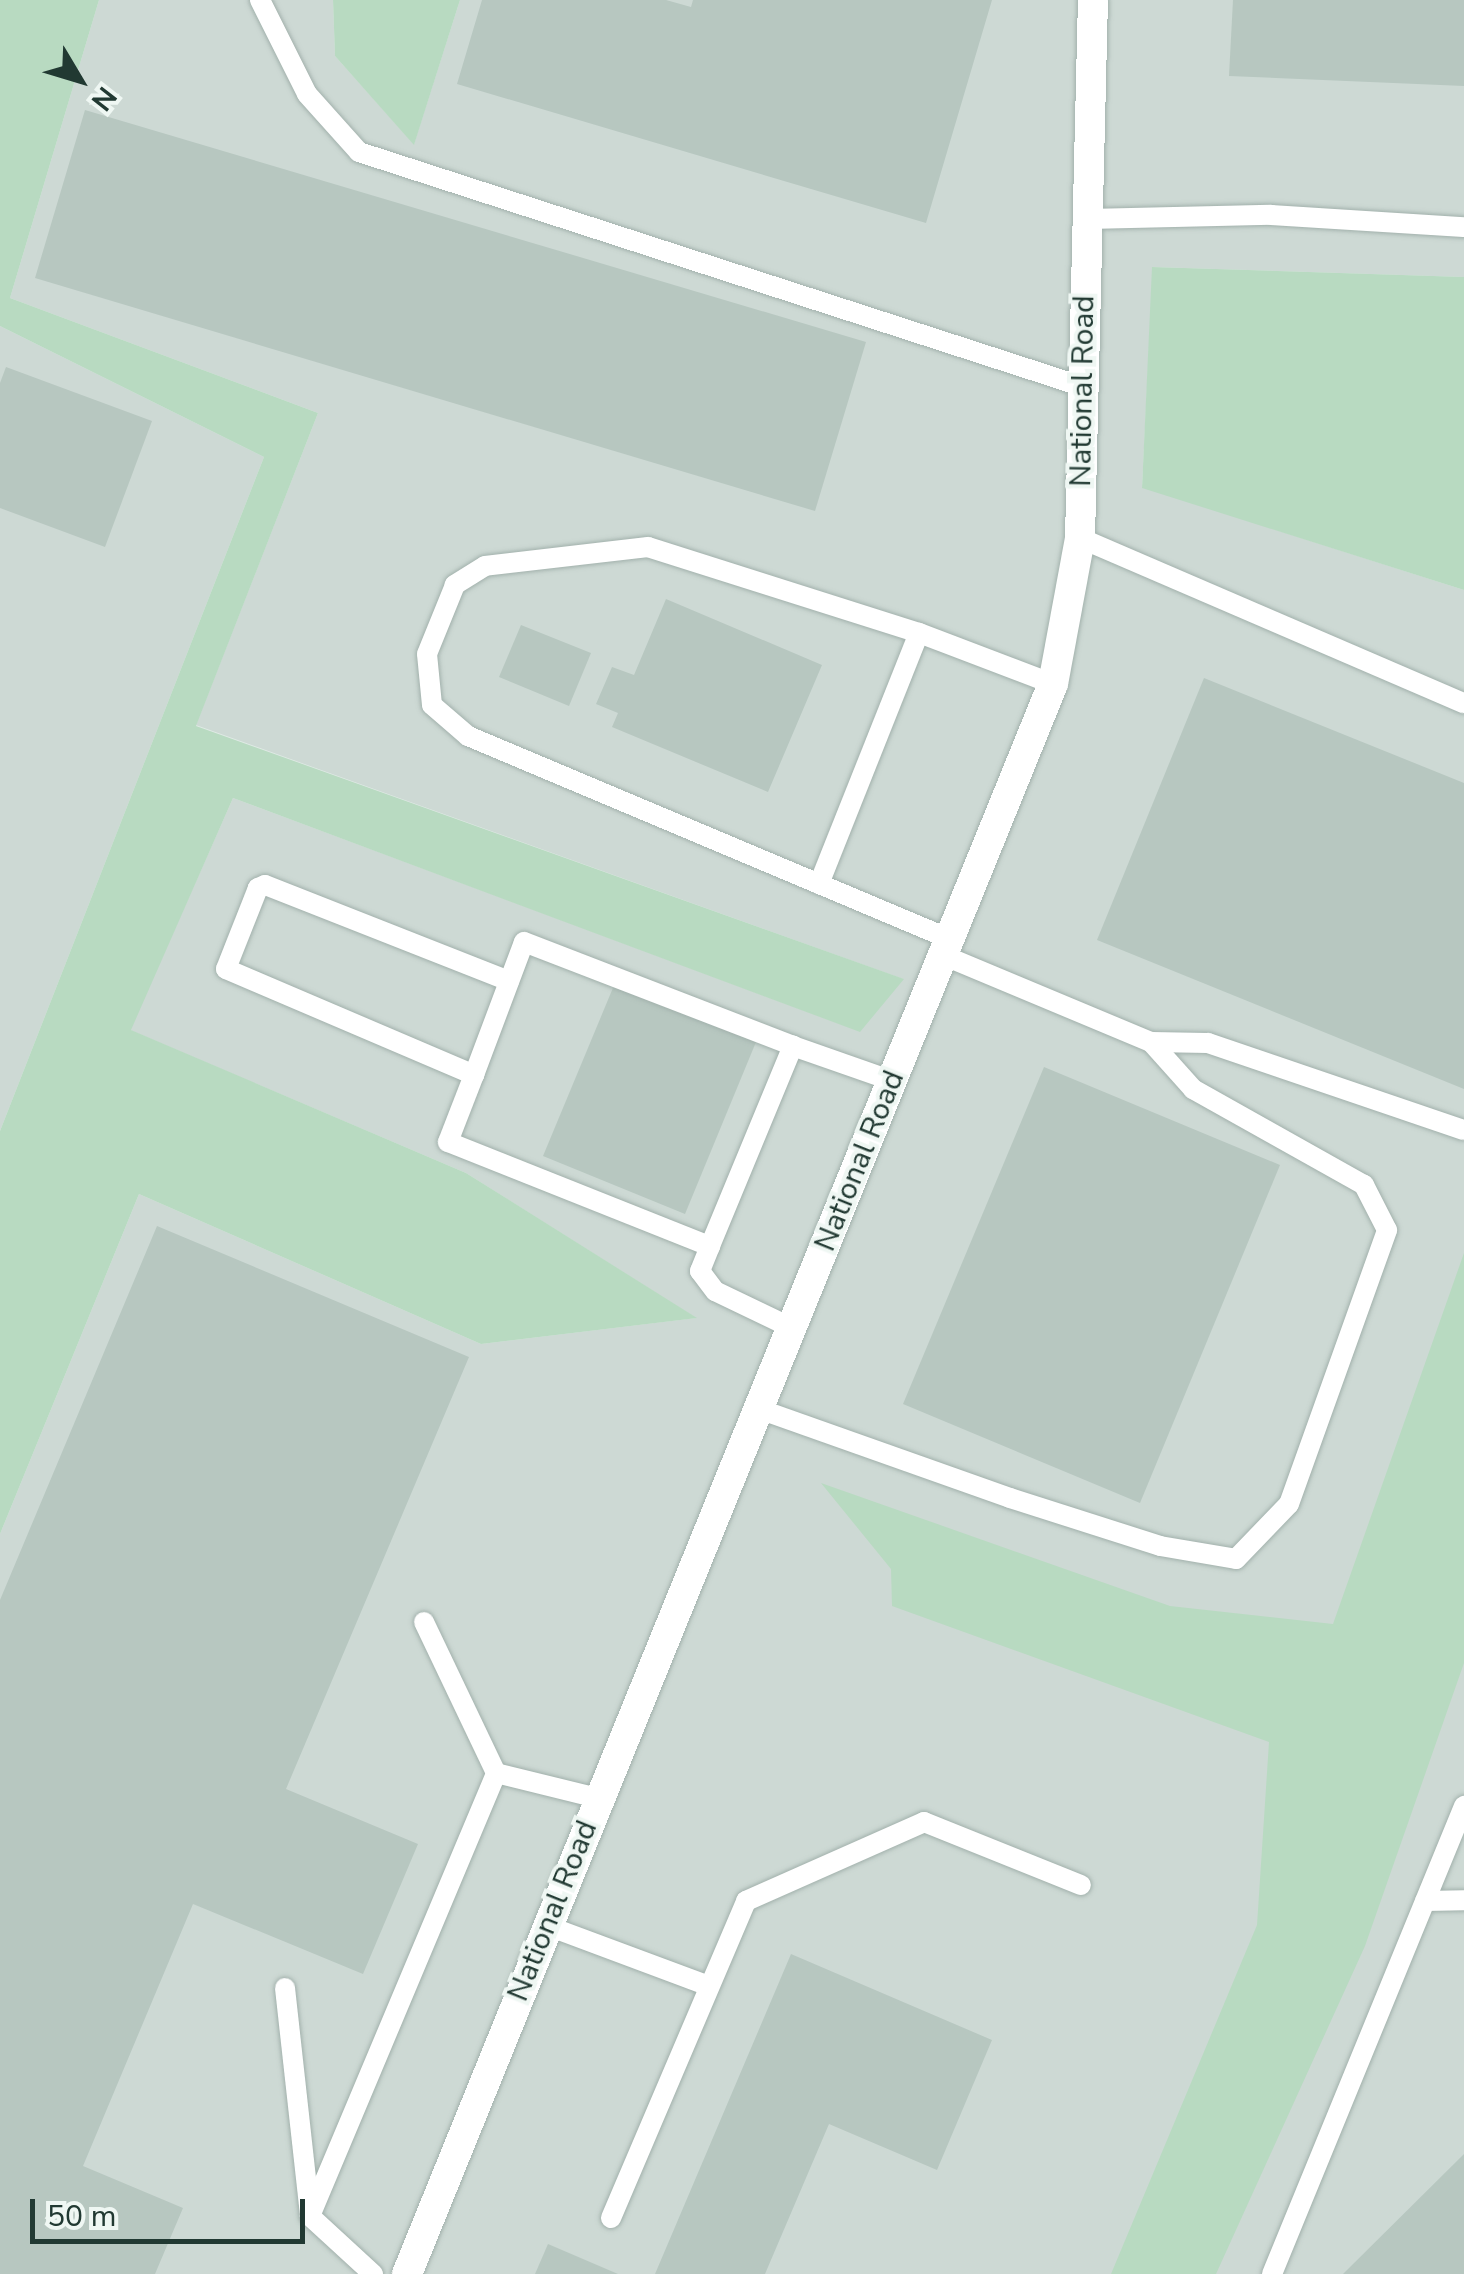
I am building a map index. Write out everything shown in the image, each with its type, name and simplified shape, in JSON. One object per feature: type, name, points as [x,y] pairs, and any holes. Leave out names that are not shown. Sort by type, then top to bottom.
[{"type":"street","name":"National Road","points":[[408,2274],[756,1408],[949,948],[1053,684],[1080,538],[1093,0]]},
{"type":"lane","points":[[260,0],[308,94],[359,152],[1081,386]]},
{"type":"lane","points":[[1088,219],[1272,215],[1464,226]]},
{"type":"lane","points":[[1080,538],[1464,703]]},
{"type":"lane","points":[[756,1408],[1010,1498],[1160,1546],[1236,1560],[1289,1504],[1387,1230],[1364,1186],[1193,1090],[1150,1042],[819,884],[468,736],[432,705],[427,654],[455,585],[485,566],[648,548],[920,633],[1053,684]]},
{"type":"lane","points":[[819,884],[920,633]]},
{"type":"lane","points":[[474,1075],[226,969],[258,888],[265,885],[509,981]]},
{"type":"lane","points":[[710,1246],[448,1142],[524,942],[894,1081]]},
{"type":"lane","points":[[1150,1042],[1208,1043],[1464,1130]]},
{"type":"lane","points":[[792,1328],[716,1291],[700,1271],[793,1046]]},
{"type":"lane","points":[[310,2216],[496,1772],[424,1622]]},
{"type":"lane","points":[[496,1772],[598,1798]]},
{"type":"lane","points":[[1272,2274],[1464,1806]]},
{"type":"lane","points":[[611,2218],[746,1901],[924,1822],[1081,1885]]},
{"type":"lane","points":[[1425,1901],[1464,1900]]},
{"type":"lane","points":[[548,1926],[707,1986]]},
{"type":"lane","points":[[284,1988],[310,2216],[374,2274]]},
{"type":"shaded area","points":[[99,0],[333,0],[335,56],[414,144],[460,0],[1464,0],[1464,277],[1153,267],[1142,487],[1464,590],[1464,2274],[0,2274],[0,1534],[139,1194],[481,1344],[696,1318],[466,1173],[130,1030],[233,798],[859,1031],[903,979],[196,725],[318,413],[10,298]]},
{"type":"shaded area","points":[[0,326],[264,457],[0,1131]]},
{"type":"green space","points":[[0,0],[99,0],[10,298],[318,413],[196,726],[904,979],[860,1032],[233,798],[131,1030],[466,1173],[697,1318],[481,1344],[139,1194],[0,1534],[0,1131],[264,457],[0,326]]},
{"type":"green space","points":[[333,0],[460,0],[414,145],[335,56]]},
{"type":"green space","points":[[1152,267],[1464,277],[1464,590],[1142,488]]},
{"type":"green space","points":[[1464,1253],[1464,1663],[1365,1946],[1216,2274],[1111,2274],[1257,1925],[1269,1742],[892,1606],[891,1569],[821,1483],[1170,1606],[1333,1624]]},
{"type":"building","points":[[482,0],[666,0],[691,7],[693,0],[992,0],[926,223],[457,84]]},
{"type":"building","points":[[1233,0],[1464,0],[1464,86],[1229,76]]},
{"type":"building","points":[[85,110],[866,342],[815,511],[35,278]]},
{"type":"building","points":[[6,367],[152,421],[105,547],[0,508],[0,383]]},
{"type":"building","points":[[666,599],[822,665],[768,792],[612,727],[618,713],[596,704],[612,667],[634,675]]},
{"type":"building","points":[[521,625],[591,653],[569,706],[499,677]]},
{"type":"building","points":[[1204,678],[1464,783],[1464,1089],[1097,940]]},
{"type":"building","points":[[615,983],[756,1042],[685,1214],[543,1156]]},
{"type":"building","points":[[1044,1067],[1280,1165],[1140,1503],[903,1404]]},
{"type":"building","points":[[157,1226],[469,1357],[286,1789],[418,1844],[363,1974],[193,1904],[83,2166],[183,2208],[155,2274],[0,2274],[0,1600]]},
{"type":"building","points":[[791,1954],[992,2040],[937,2170],[829,2124],[765,2274],[655,2274]]},
{"type":"building","points":[[1464,2154],[1464,2274],[1343,2274]]},
{"type":"building","points":[[548,2244],[618,2274],[535,2274]]}]
